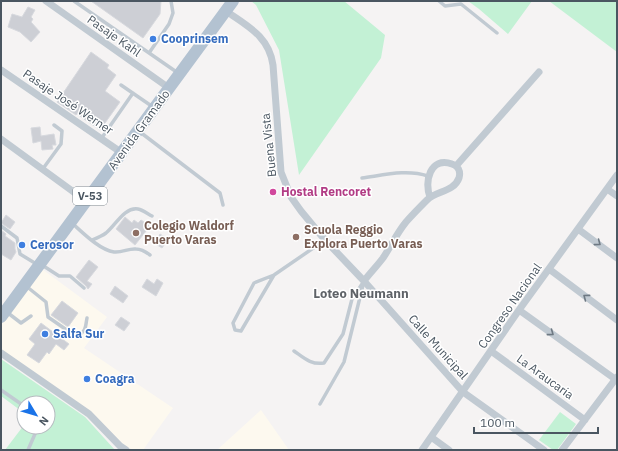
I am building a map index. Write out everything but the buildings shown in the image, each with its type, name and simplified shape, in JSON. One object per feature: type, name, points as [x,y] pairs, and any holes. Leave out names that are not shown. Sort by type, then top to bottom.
[{"type":"main road","name":"Avenida Gramado","points":[[3,314],[233,1]]},
{"type":"street","name":"Pasaje Kahl","points":[[46,1],[169,88]]},
{"type":"street","name":"Buena Vista","points":[[226,11],[259,34],[270,52],[273,65],[280,164],[284,181],[295,204],[325,240],[364,281]]},
{"type":"street","name":"Pasaje José Werner","points":[[1,70],[122,153]]},
{"type":"street","points":[[456,166],[540,72]]},
{"type":"street","points":[[1,140],[86,201]]},
{"type":"street","points":[[364,281],[383,258],[406,222],[430,197],[454,186],[459,178],[460,171],[456,166],[446,162],[438,164],[431,170],[428,176],[428,192],[430,197]]},
{"type":"street","name":"Congreso Nacional","points":[[422,450],[617,175]]},
{"type":"street","points":[[607,189],[617,196]]},
{"type":"street","points":[[578,229],[617,258]]},
{"type":"street","points":[[549,269],[617,320]]},
{"type":"street","name":"Calle Municipal","points":[[364,281],[463,392],[544,450]]},
{"type":"street","points":[[520,310],[616,378],[562,450]]},
{"type":"street","name":"La Araucaria","points":[[491,351],[585,420]]},
{"type":"street","points":[[1,353],[89,414],[120,446],[126,450]]},
{"type":"street","points":[[431,437],[449,450]]},
{"type":"lane","points":[[74,1],[180,74]]},
{"type":"lane","points":[[149,53],[169,24],[173,13],[171,1]]},
{"type":"lane","points":[[439,1],[445,6],[461,4],[497,33]]},
{"type":"lane","points":[[121,85],[155,108]]},
{"type":"lane","points":[[102,139],[133,93]]},
{"type":"lane","points":[[42,170],[61,144],[62,131],[54,125]]},
{"type":"lane","points":[[138,131],[220,193],[223,205]]},
{"type":"lane","points":[[362,178],[400,173],[418,173],[428,176]]},
{"type":"lane","points":[[92,240],[105,234],[113,227],[124,213],[131,209],[138,209],[152,216]]},
{"type":"lane","points":[[71,222],[106,250],[124,252],[134,248],[140,249],[150,255]]},
{"type":"lane","points":[[1,226],[17,238],[20,254],[59,276],[70,276],[84,288]]},
{"type":"lane","points":[[274,275],[241,331],[235,330],[233,323],[254,283],[274,275],[325,240]]},
{"type":"lane","points":[[294,351],[308,361],[316,364],[324,363],[343,334],[352,299],[364,281]]},
{"type":"lane","points":[[320,404],[344,362],[364,281]]},
{"type":"lane","points":[[24,286],[46,302],[48,317],[74,335],[80,336],[86,327],[87,318]]},
{"type":"lane","points":[[3,314],[21,322],[31,316]]},
{"type":"lane","points":[[1,390],[16,400]]},
{"type":"lane","points":[[28,450],[35,435]]},
{"type":"shaded area","name":"Coagra","points":[[42,269],[107,317],[84,348],[173,408],[143,450],[133,450],[124,445],[90,411],[1,350],[1,325]]},
{"type":"shaded area","points":[[261,410],[289,450],[217,450]]},
{"type":"green space","points":[[251,1],[344,1],[385,35],[381,58],[299,175],[279,50],[256,5]]},
{"type":"green space","points":[[468,1],[532,1],[508,34]]},
{"type":"green space","points":[[549,1],[617,1],[617,52]]},
{"type":"green space","points":[[1,359],[53,395],[16,395],[16,407],[1,396]]},
{"type":"green space","points":[[56,397],[85,417],[115,450],[5,450],[16,435],[56,435]]},
{"type":"green space","points":[[560,412],[576,424],[557,450],[553,450],[539,440]]},
{"type":"place","name":"Cooprinsem","points":[[153,39]]},
{"type":"place","name":"Hostal Rencoret","points":[[273,192]]},
{"type":"place","name":"Colegio Waldorf Puerto Varas","points":[[136,233]]},
{"type":"place","name":"Scuola Reggio Explora Puerto Varas","points":[[296,237]]},
{"type":"place","name":"Cerosor","points":[[22,245]]},
{"type":"place","name":"Salfa Sur","points":[[45,334]]},
{"type":"place","name":"Coagra","points":[[87,379]]},
{"type":"district","name":"Loteo Neumann","points":[[361,293]]}]
